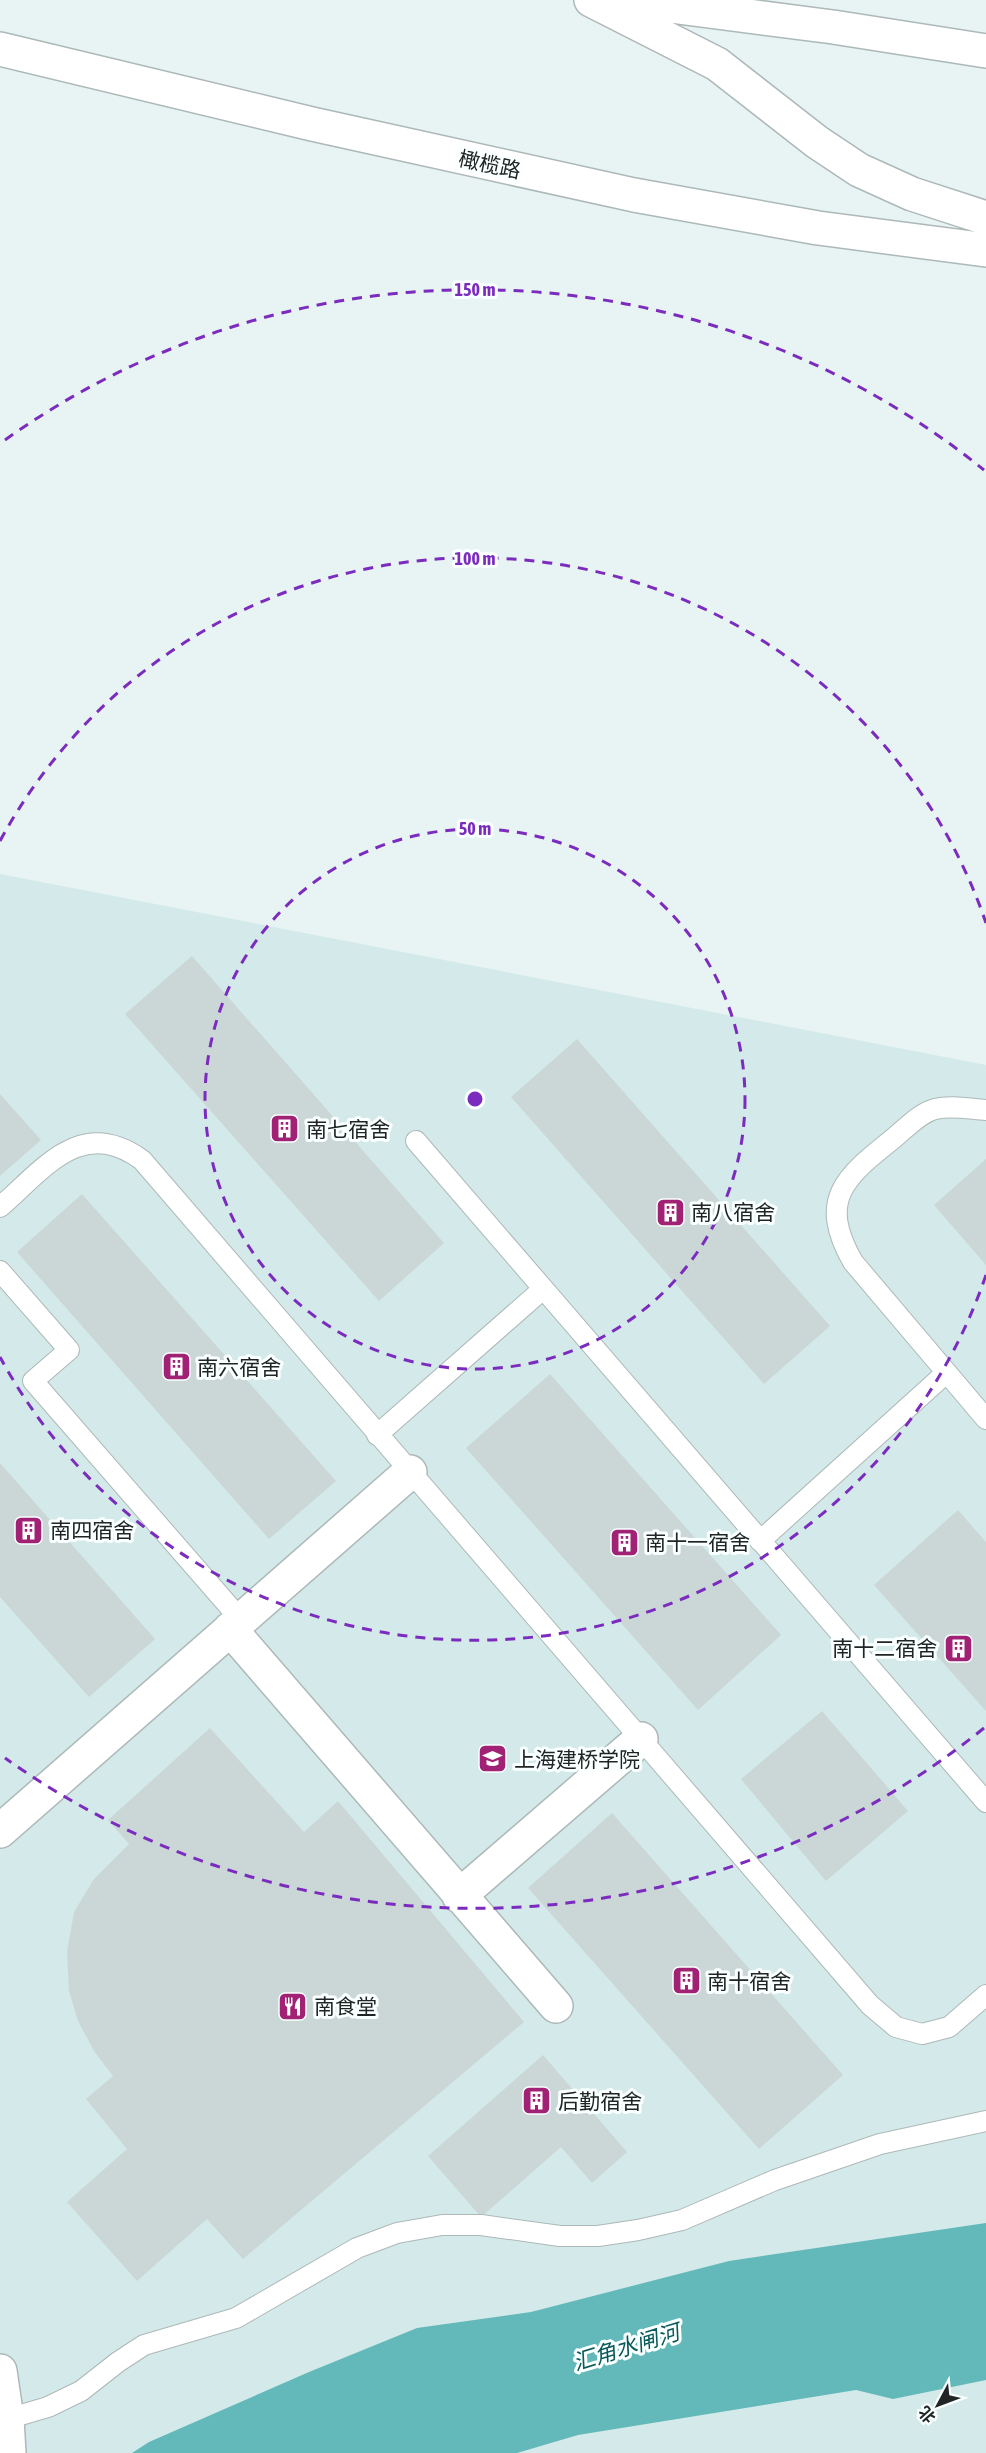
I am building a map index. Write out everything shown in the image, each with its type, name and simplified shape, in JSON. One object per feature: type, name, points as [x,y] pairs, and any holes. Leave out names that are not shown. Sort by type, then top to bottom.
[{"type":"main road","points":[[591,0],[717,64],[817,142],[859,170],[912,194],[986,218]]},
{"type":"main road","points":[[624,0],[833,27],[986,51]]},
{"type":"main road","name":"橄榄路","points":[[0,48],[312,124],[634,195],[818,228],[986,250]]},
{"type":"main road","points":[[0,1831],[410,1472]]},
{"type":"main road","points":[[235,1624],[459,1896],[556,2006]]},
{"type":"main road","points":[[459,1896],[640,1739]]},
{"type":"main road","points":[[0,2371],[9,2453]]},
{"type":"lane","points":[[986,1110],[934,1109],[921,1116],[861,1164],[844,1184],[837,1202],[836,1223],[841,1241],[853,1262],[986,1419]]},
{"type":"lane","points":[[416,1141],[986,1802]]},
{"type":"lane","points":[[0,1207],[62,1154],[76,1146],[90,1142],[107,1143],[125,1148],[142,1160],[870,2005],[896,2027],[922,2034],[949,2027],[986,1995]]},
{"type":"lane","points":[[0,1271],[69,1350],[33,1381],[235,1624]]},
{"type":"lane","points":[[377,1435],[543,1289]]},
{"type":"lane","points":[[760,1541],[946,1373]]},
{"type":"lane","points":[[7,2419],[48,2407],[81,2391],[118,2361],[144,2345],[236,2318],[357,2248],[398,2233],[442,2225],[481,2224],[560,2236],[598,2236],[638,2230],[682,2220],[775,2180],[880,2144],[986,2121]]},
{"type":"shaded area","name":"上海建桥学院","points":[[0,874],[986,1065],[986,2453],[0,2453]]},
{"type":"water","name":"汇角水闸河","points":[[986,2223],[986,2380],[893,2399],[856,2390],[578,2435],[517,2453],[132,2453],[149,2442],[417,2328],[531,2312],[729,2261]]},
{"type":"building","name":"南七宿舍","points":[[192,956],[444,1243],[379,1301],[125,1014]]},
{"type":"building","name":"南八宿舍","points":[[577,1039],[830,1326],[764,1384],[511,1097]]},
{"type":"building","points":[[0,1094],[41,1140],[0,1176]]},
{"type":"building","points":[[986,1159],[986,1265],[934,1205]]},
{"type":"building","name":"南六宿舍","points":[[82,1194],[336,1481],[269,1539],[17,1252]]},
{"type":"building","name":"南十一宿舍","points":[[550,1374],[781,1635],[698,1710],[466,1448]]},
{"type":"building","name":"南四宿舍","points":[[0,1463],[155,1639],[89,1697],[0,1597]]},
{"type":"building","name":"南十二宿舍","points":[[958,1510],[986,1542],[986,1711],[874,1585]]},
{"type":"building","points":[[822,1711],[908,1811],[826,1881],[741,1779]]},
{"type":"building","name":"南食堂","points":[[210,1728],[304,1832],[338,1801],[524,2022],[243,2259],[207,2219],[137,2281],[67,2202],[127,2149],[86,2099],[113,2076],[94,2051],[78,2021],[69,1991],[67,1952],[74,1912],[94,1879],[129,1844],[108,1820]]},
{"type":"building","name":"南十宿舍","points":[[612,1813],[843,2075],[759,2149],[528,1888]]},
{"type":"building","name":"后勤宿舍","points":[[543,2055],[627,2152],[592,2183],[561,2147],[481,2217],[428,2156]]},
{"type":"place","name":"南七宿舍","points":[[285,1129]]},
{"type":"place","name":"南八宿舍","points":[[670,1212]]},
{"type":"place","name":"南六宿舍","points":[[176,1367]]},
{"type":"place","name":"南四宿舍","points":[[29,1530]]},
{"type":"place","name":"南十一宿舍","points":[[624,1542]]},
{"type":"place","name":"南十二宿舍","points":[[958,1648]]},
{"type":"place","name":"上海建桥学院","points":[[493,1759]]},
{"type":"place","name":"南十宿舍","points":[[686,1981]]},
{"type":"place","name":"南食堂","points":[[293,2006]]},
{"type":"place","name":"后勤宿舍","points":[[537,2101]]}]
